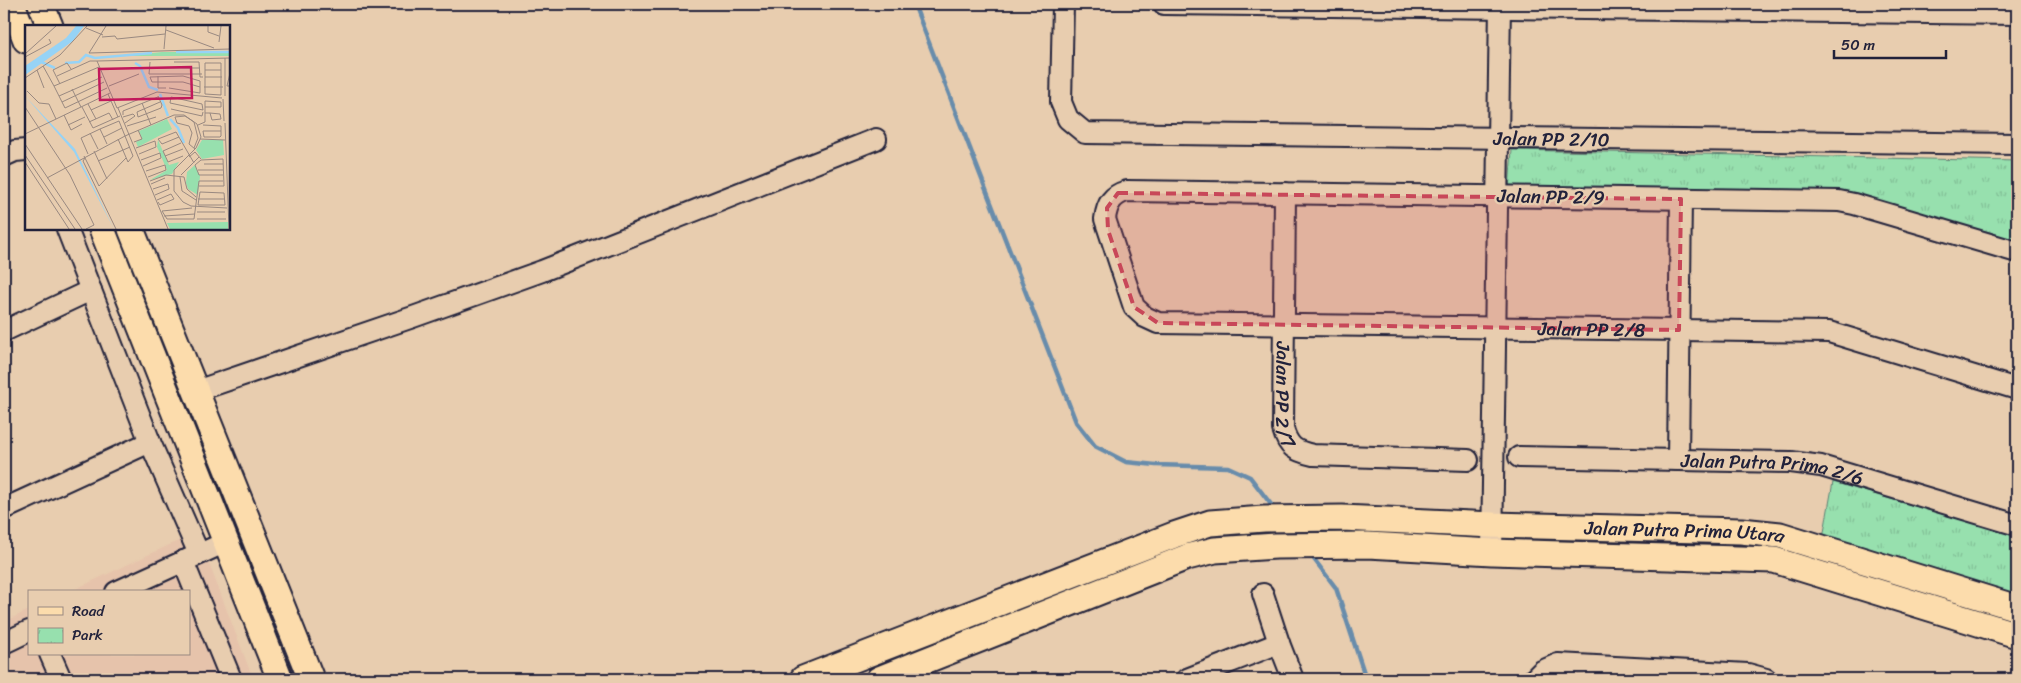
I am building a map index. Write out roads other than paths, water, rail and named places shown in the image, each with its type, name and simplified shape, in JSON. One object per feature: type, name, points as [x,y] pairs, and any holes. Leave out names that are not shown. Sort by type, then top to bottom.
[{"type":"main road","points":[[12,4],[25,37]]},
{"type":"main road","points":[[40,4],[50,25]]},
{"type":"main road","points":[[102,230],[280,679]]},
{"type":"main road","points":[[131,230],[311,679]]},
{"type":"main road","name":"Jalan Putra Prima Utara","points":[[803,679],[1174,535],[1210,524],[1264,519],[1342,518],[1493,525],[1740,531],[1780,535],[2017,608]]},
{"type":"main road","name":"Jalan Putra Prima Utara","points":[[879,679],[1187,557],[1214,550],[1276,546],[1368,545],[1492,552],[1774,560],[2017,635]]},
{"type":"street","name":"Jalan PP 2/10","points":[[1063,4],[1061,102],[1068,119],[1085,133],[2017,144]]},
{"type":"street","points":[[1164,4],[1500,6],[2017,14]]},
{"type":"street","points":[[1492,552],[1500,6]]},
{"type":"street","points":[[196,391],[542,271],[876,139]]},
{"type":"street","points":[[4,156],[14,151],[25,150]]},
{"type":"street","name":"Jalan PP 2/9","points":[[1158,322],[1145,317],[1134,307],[1105,219],[1106,208],[1111,200],[1118,194],[1127,191],[1839,201],[2017,252]]},
{"type":"street","name":"Jalan PP 2/7","points":[[1285,193],[1283,429],[1287,442],[1300,452],[1313,455],[1468,460]]},
{"type":"street","points":[[1678,460],[1681,198]]},
{"type":"street","points":[[67,230],[150,442],[231,679]]},
{"type":"street","points":[[4,331],[91,290]]},
{"type":"street","name":"Jalan PP 2/8","points":[[1158,322],[1829,332],[2017,389]]},
{"type":"street","points":[[4,509],[150,442]]},
{"type":"street","name":"Jalan Putra Prima 2/6","points":[[1519,457],[1791,462],[1821,466],[2017,525]]},
{"type":"street","points":[[120,590],[226,542]]},
{"type":"street","points":[[1263,594],[1279,644],[1293,679]]},
{"type":"street","points":[[4,643],[28,632]]},
{"type":"street","points":[[1187,679],[1279,644]]},
{"type":"street","points":[[51,656],[61,679]]},
{"type":"street","points":[[1534,679],[1542,671],[1558,664],[1748,674],[1766,679]]},
{"type":"waterway","points":[[914,4],[1076,422],[1095,446],[1126,462],[1156,465],[1228,467],[1250,477],[1276,511]]},
{"type":"waterway","points":[[1310,554],[1336,588],[1366,679]]}]
